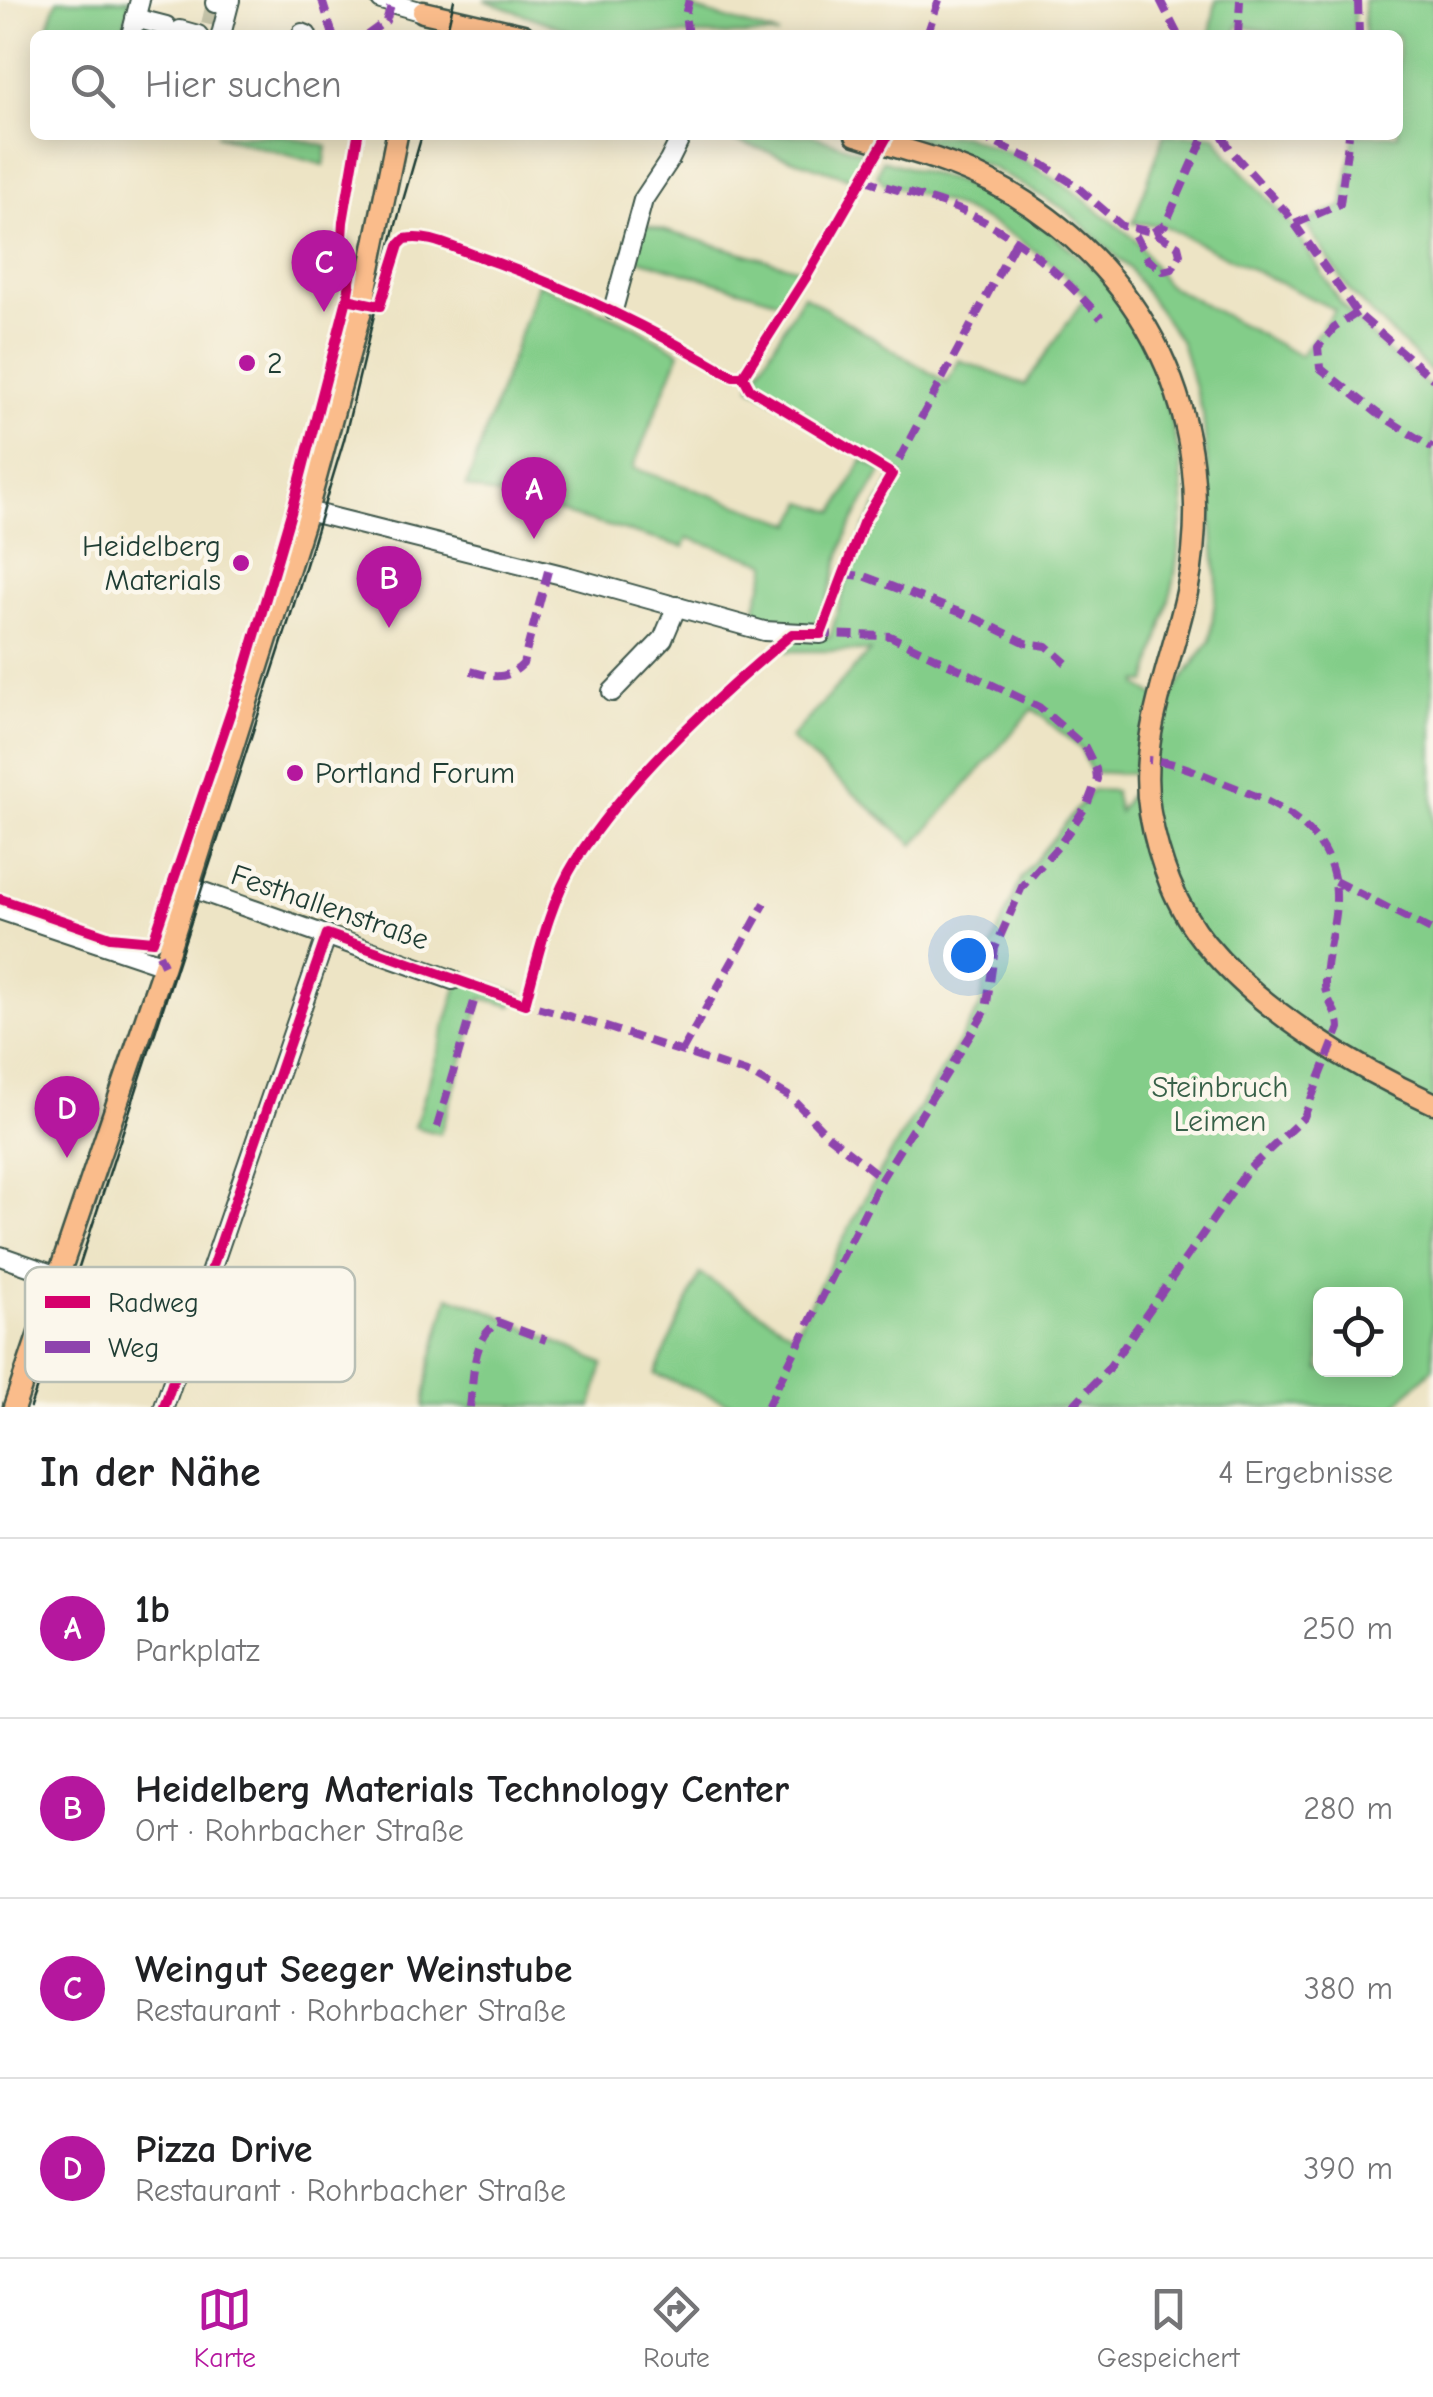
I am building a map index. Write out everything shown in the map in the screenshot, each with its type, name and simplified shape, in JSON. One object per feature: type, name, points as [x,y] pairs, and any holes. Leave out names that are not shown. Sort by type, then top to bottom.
[{"type":"main road","points":[[424,6],[500,30]]},
{"type":"main road","points":[[63,1267],[164,965],[307,510],[358,322],[396,140]]},
{"type":"main road","points":[[872,140],[992,183],[1068,232],[1100,262],[1128,297],[1160,350],[1174,382],[1197,494],[1186,594],[1151,724],[1147,788],[1156,841],[1170,882],[1191,922],[1220,960],[1262,997],[1319,1040],[1433,1104]]},
{"type":"main road","points":[[14,1407],[25,1376]]},
{"type":"street","points":[[381,0],[424,6]]},
{"type":"street","points":[[198,30],[228,4]]},
{"type":"street","points":[[135,18],[192,30]]},
{"type":"street","points":[[613,310],[643,200],[680,140]]},
{"type":"street","points":[[307,510],[764,631],[821,634]]},
{"type":"street","points":[[612,692],[663,640],[677,606]]},
{"type":"street","name":"Festhallenstraße","points":[[189,887],[453,980]]},
{"type":"street","points":[[0,910],[164,965]]},
{"type":"street","points":[[212,1267],[327,934]]},
{"type":"street","points":[[0,1256],[31,1267]]},
{"type":"street","points":[[164,1407],[173,1382]]},
{"type":"green space","points":[[57,0],[131,0],[123,30],[47,30]]},
{"type":"green space","points":[[484,0],[695,0],[693,9],[762,30],[567,30]]},
{"type":"green space","points":[[1216,0],[1354,0],[1355,30],[1262,30],[1238,25],[1237,30],[1211,30]]},
{"type":"green space","points":[[1364,0],[1433,0],[1433,374],[1351,293],[1305,223],[1343,206],[1353,140],[1403,140],[1403,30],[1364,30]]},
{"type":"green space","points":[[234,140],[301,140],[327,147],[324,165]]},
{"type":"green space","points":[[732,140],[826,140],[871,155],[856,180]]},
{"type":"green space","name":"Steinbruch Leimen","points":[[921,140],[975,140],[1016,156],[1069,188],[1135,239],[1166,284],[1300,356],[1335,310],[1162,225],[1133,223],[1162,140],[1218,140],[1290,223],[1342,305],[1385,350],[1433,389],[1433,1368],[1394,1407],[739,1407],[655,1374],[700,1274],[794,1334],[870,1188],[980,1007],[991,948],[1022,877],[1092,790],[1114,791],[1119,812],[1148,765],[1136,758],[1134,774],[1091,772],[1081,749],[1033,709],[914,845],[790,739],[870,651],[787,651],[793,637],[830,637],[865,528],[896,472],[750,386],[803,295],[947,383],[959,360],[1025,385],[1086,296],[1041,256],[994,225],[943,202],[885,184],[877,175],[882,160],[958,182],[1025,211],[1099,273],[1153,352],[1180,457],[1184,508],[1174,581],[1147,683],[1139,681],[1138,685],[1166,702],[1210,641],[1217,583],[1203,414],[1181,342],[1129,268],[1066,210],[992,168]]},
{"type":"green space","points":[[634,222],[803,270],[784,302],[779,301],[625,255]]},
{"type":"green space","points":[[538,283],[633,325],[680,352],[633,468],[793,524],[804,502],[835,512],[863,460],[882,471],[849,531],[828,599],[813,628],[752,621],[768,563],[688,538],[684,547],[466,487]]},
{"type":"green space","points":[[461,974],[520,994],[512,1006],[482,998],[440,1134],[415,1127]]},
{"type":"green space","points":[[449,1296],[603,1364],[592,1407],[424,1407],[429,1370]]},
{"type":"tunnel","points":[[210,25],[215,3]]},
{"type":"tram line","points":[[447,30],[454,0]]},
{"type":"tram line","points":[[79,1267],[344,440],[421,140]]},
{"type":"tram line","points":[[30,1407],[39,1382]]},
{"type":"marked path","points":[[322,0],[331,30]]},
{"type":"marked path","points":[[374,30],[386,21],[393,0]]},
{"type":"marked path","points":[[687,30],[685,15],[689,0]]},
{"type":"marked path","points":[[929,30],[939,0]]},
{"type":"marked path","points":[[1160,0],[1175,30]]},
{"type":"marked path","points":[[1238,30],[1240,0]]},
{"type":"marked path","points":[[1358,0],[1359,30]]},
{"type":"marked path","points":[[988,140],[1044,165],[1075,185],[1122,226],[1153,232],[1178,246],[1180,254],[1172,269],[1163,271],[1147,259],[1132,230]]},
{"type":"marked path","points":[[1153,232],[1165,225],[1203,140]]},
{"type":"marked path","points":[[1225,140],[1287,213],[1357,313],[1433,379]]},
{"type":"marked path","points":[[1295,224],[1340,204],[1348,140]]},
{"type":"marked path","points":[[864,179],[948,205],[1000,231],[1053,270],[1101,318]]},
{"type":"marked path","points":[[888,480],[1016,241]]},
{"type":"marked path","points":[[1357,313],[1334,328],[1318,347],[1320,368],[1377,413],[1433,448]]},
{"type":"marked path","points":[[471,671],[498,676],[523,664],[548,571]]},
{"type":"marked path","points":[[843,574],[864,576],[975,618],[1026,643],[1047,646],[1066,663]]},
{"type":"marked path","points":[[767,1407],[882,1178],[986,1010],[995,948],[1022,887],[1061,843],[1087,805],[1097,779],[1085,747],[1039,707],[890,636],[821,634],[823,631]]},
{"type":"marked path","points":[[1072,1407],[1108,1369],[1247,1171],[1304,1117],[1339,1028],[1325,985],[1336,891],[1328,858],[1318,841],[1291,815],[1274,805],[1185,768],[1148,760]]},
{"type":"marked path","points":[[1335,881],[1433,931]]},
{"type":"marked path","points":[[682,1051],[765,903]]},
{"type":"marked path","points":[[156,933],[153,941],[164,965]]},
{"type":"marked path","points":[[437,1127],[478,988]]},
{"type":"marked path","points":[[516,1001],[753,1075],[792,1098],[826,1134],[882,1178]]},
{"type":"marked path","points":[[470,1407],[478,1349],[498,1322],[546,1340]]},
{"type":"cycle path","points":[[0,899],[110,937],[153,941],[244,673],[347,299],[352,270],[342,238],[343,222],[357,140]]},
{"type":"cycle path","points":[[743,376],[808,274],[885,140]]},
{"type":"cycle path","points":[[347,299],[380,306],[399,245],[405,239],[430,240],[573,293],[733,376],[743,376]]},
{"type":"cycle path","points":[[212,1267],[327,934],[525,1004],[558,894],[597,829],[648,769],[734,684],[792,634],[821,634],[863,523],[892,474],[750,389],[743,376]]},
{"type":"cycle path","points":[[164,1407],[173,1382]]},
{"type":"place","name":"Weingut Seeger Weinstube","points":[[324,312]]},
{"type":"place","name":"2","points":[[247,363]]},
{"type":"place","name":"1b","points":[[534,539]]},
{"type":"place","name":"Heidelberg Materials","points":[[241,563]]},
{"type":"place","name":"Heidelberg Materials Technology Center","points":[[389,628]]},
{"type":"place","name":"Portland Forum","points":[[295,773]]},
{"type":"place","name":"Pizza Drive","points":[[67,1158]]}]
